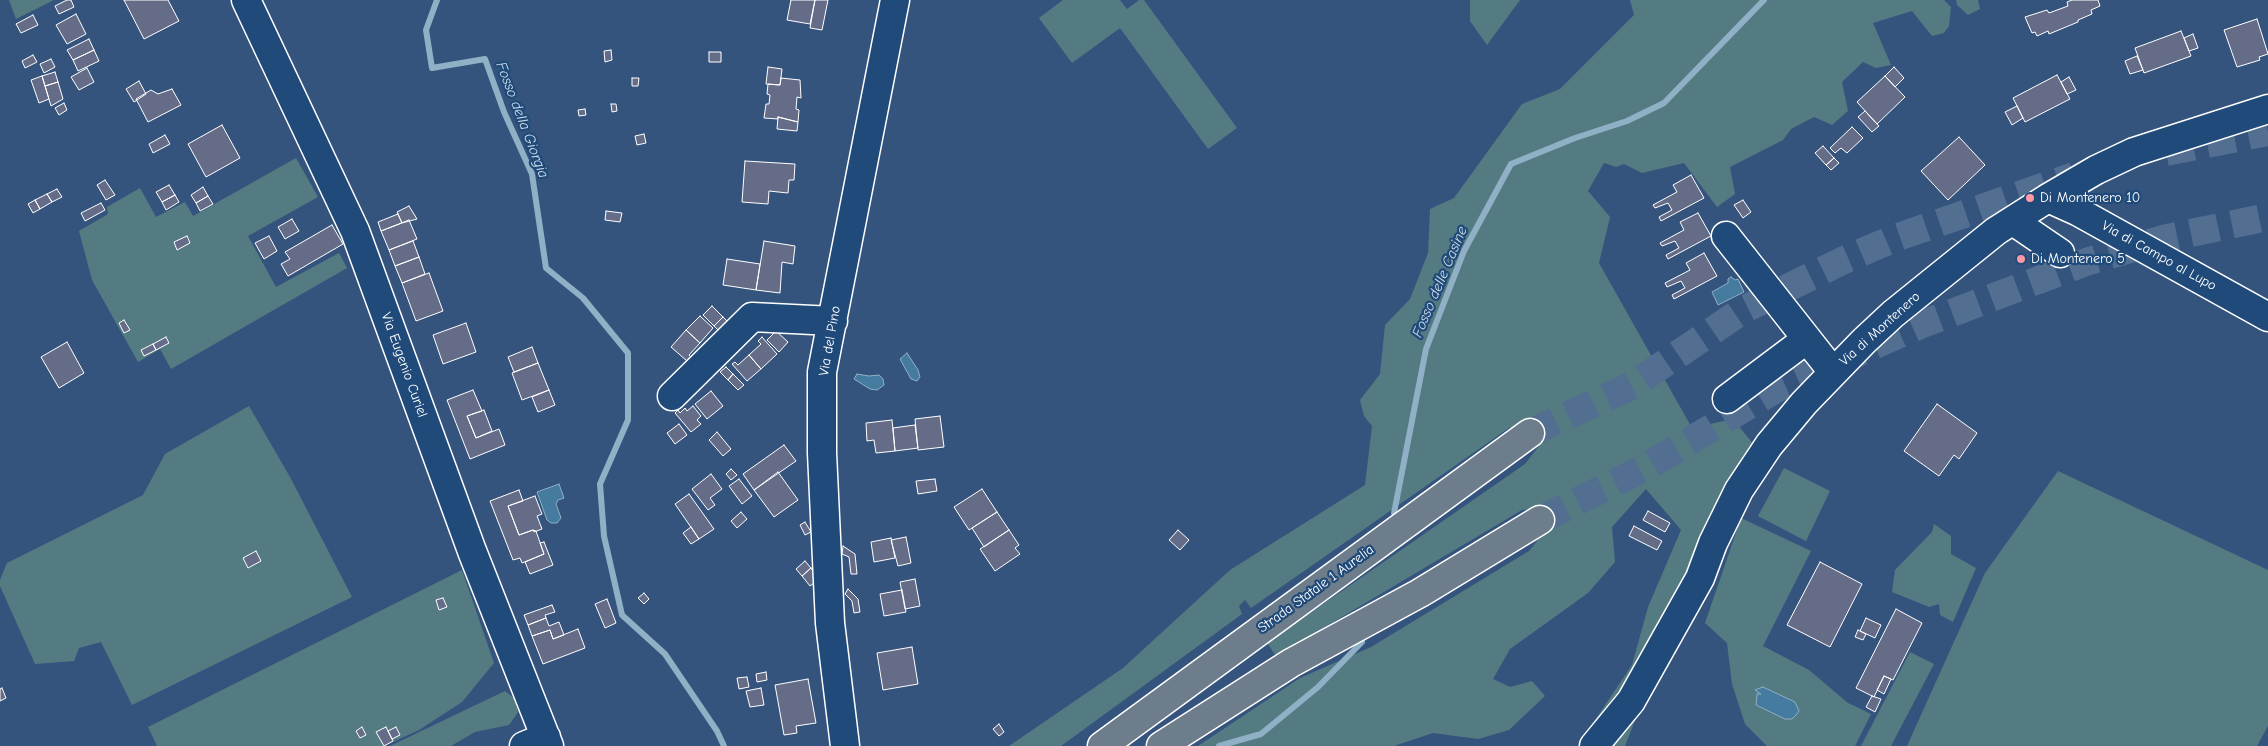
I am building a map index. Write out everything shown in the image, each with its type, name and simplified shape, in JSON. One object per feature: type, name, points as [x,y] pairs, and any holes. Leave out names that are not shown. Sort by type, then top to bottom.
[{"type":"highway","name":"Strada Statale 1 Aurelia","points":[[1102,746],[1530,433]]},
{"type":"highway","points":[[1161,746],[1291,663],[1420,594],[1540,520]]},
{"type":"street","name":"Via Eugenio Curiel","points":[[246,0],[355,231],[540,743]]},
{"type":"street","name":"Via del Pino","points":[[845,746],[830,623],[822,452],[822,372],[895,0]]},
{"type":"street","name":"Via di Montenero","points":[[1594,746],[1631,701],[1700,578],[1713,543],[1739,490],[1769,445],[1833,372],[1893,314],[1996,232],[2096,170],[2134,152],[2179,136],[2268,109]]},
{"type":"street","name":"Via di Campo al Lupo","points":[[2048,198],[2077,211],[2268,317]]},
{"type":"street","points":[[2012,221],[2060,253]]},
{"type":"street","points":[[1726,236],[1833,372]]},
{"type":"street","points":[[672,396],[752,317],[833,321]]},
{"type":"street","points":[[1727,399],[1807,339]]},
{"type":"street","name":"Via di Montenero","points":[[1615,746],[1624,732],[1631,701]]},
{"type":"green space","points":[[9,0],[54,0],[16,19]]},
{"type":"green space","points":[[1063,0],[1120,0],[1127,9],[1139,0],[1144,0],[1237,128],[1208,149],[1120,28],[1072,63],[1039,18]]},
{"type":"green space","points":[[1470,0],[1520,0],[1487,45],[1470,21]]},
{"type":"green space","points":[[1630,0],[1944,0],[1951,7],[1949,26],[1944,33],[1932,36],[1912,11],[1873,23],[1891,65],[1876,68],[1863,62],[1842,82],[1848,111],[1832,125],[1814,117],[1791,129],[1783,140],[1730,167],[1735,194],[1717,207],[1684,163],[1642,173],[1624,164],[1616,167],[1604,163],[1588,191],[1610,217],[1599,263],[1692,428],[1733,419],[1754,445],[1738,465],[1703,532],[1685,592],[1625,746],[1584,746],[1591,726],[1632,665],[1648,607],[1681,530],[1646,489],[1612,527],[1615,562],[1588,593],[1510,649],[1493,679],[1510,687],[1532,681],[1545,696],[1509,730],[1478,739],[1433,733],[1394,746],[1198,746],[1300,678],[1371,647],[1529,551],[1541,536],[1545,523],[1537,509],[1522,510],[1276,656],[1267,643],[1525,464],[1539,446],[1538,430],[1525,425],[1509,428],[1251,608],[1245,600],[1239,606],[1242,614],[1061,746],[1009,746],[1123,668],[1230,570],[1365,485],[1372,426],[1364,416],[1360,400],[1380,374],[1385,325],[1410,299],[1428,253],[1430,209],[1454,198],[1522,104],[1560,89],[1634,15]]},
{"type":"green space","points":[[1956,0],[1978,0],[1980,9],[1968,15],[1957,5]]},
{"type":"green space","points":[[296,158],[318,197],[248,236],[276,287],[339,253],[347,268],[171,369],[160,349],[138,362],[92,280],[79,231],[108,214],[107,207],[140,188],[156,217],[185,202],[193,216]]},
{"type":"green space","points":[[249,406],[290,477],[352,597],[132,705],[101,642],[79,648],[74,661],[35,664],[0,586],[0,580],[7,563],[143,495],[165,454]]},
{"type":"green space","points":[[1784,468],[1830,491],[1806,541],[1758,516]]},
{"type":"green space","points":[[2058,471],[2268,570],[2268,726],[2257,746],[1907,746],[1985,573]]},
{"type":"green space","points":[[1741,518],[1811,551],[1763,646],[1809,670],[1848,703],[1871,714],[1855,746],[1767,746],[1745,724],[1732,684],[1727,643],[1705,623]],"holes":[[[1763,687],[1795,702],[1761,706],[1756,705]]]},
{"type":"green space","points":[[1934,524],[1951,536],[1951,554],[1976,568],[1953,622],[1940,615],[1939,604],[1929,607],[1892,592],[1895,570],[1932,532]]},
{"type":"green space","points":[[462,570],[494,663],[462,702],[419,730],[384,746],[157,746],[148,727]]},
{"type":"green space","points":[[1910,652],[1934,664],[1891,746],[1861,746]]},
{"type":"green space","points":[[505,691],[514,698],[518,712],[509,725],[475,732],[451,746],[390,746]]},
{"type":"water","points":[[1731,277],[1735,280],[1738,279],[1744,292],[1718,305],[1712,292],[1728,283],[1728,279]]},
{"type":"water","points":[[907,353],[918,370],[920,377],[917,381],[911,379],[900,359]]},
{"type":"water","points":[[857,374],[879,375],[883,379],[884,385],[877,390],[870,389],[854,379]]},
{"type":"water","points":[[559,484],[564,498],[558,500],[556,504],[561,518],[557,523],[551,523],[547,520],[537,492]]},
{"type":"water","points":[[1763,687],[1795,702],[1799,711],[1796,715],[1792,719],[1785,719],[1756,705],[1757,694],[1761,694],[1755,690]]},
{"type":"building","points":[[71,0],[74,7],[59,14],[55,6]]},
{"type":"building","points":[[124,0],[168,0],[179,21],[144,39]]},
{"type":"building","points":[[791,0],[815,0],[810,24],[787,20]]},
{"type":"building","points":[[815,0],[828,0],[822,30],[810,28]]},
{"type":"building","points":[[2072,0],[2098,0],[2100,6],[2091,10],[2092,14],[2078,20],[2078,22],[2049,34],[2048,31],[2037,36],[2035,32],[2032,33],[2025,17],[2047,10],[2049,13],[2068,6],[2067,2]]},
{"type":"building","points":[[76,14],[86,34],[67,44],[56,25]]},
{"type":"building","points":[[33,15],[38,25],[21,33],[16,24]]},
{"type":"building","points":[[2257,19],[2268,54],[2259,57],[2260,60],[2237,67],[2224,30]]},
{"type":"building","points":[[2181,31],[2191,56],[2144,73],[2135,48]]},
{"type":"building","points":[[2193,34],[2198,48],[2189,51],[2184,38]]},
{"type":"building","points":[[89,39],[94,50],[73,60],[67,50]]},
{"type":"building","points":[[94,50],[99,61],[78,71],[73,60]]},
{"type":"building","points":[[611,50],[612,60],[605,62],[604,51]]},
{"type":"building","points":[[709,52],[721,52],[721,62],[709,62]]},
{"type":"building","points":[[33,55],[37,62],[25,68],[22,61]]},
{"type":"building","points":[[2137,56],[2143,70],[2130,74],[2125,61]]},
{"type":"building","points":[[51,59],[55,67],[44,73],[40,64]]},
{"type":"building","points":[[768,67],[782,69],[780,85],[766,84]]},
{"type":"building","points":[[1894,67],[1904,78],[1895,87],[1885,76]]},
{"type":"building","points":[[87,68],[94,82],[79,90],[71,77]]},
{"type":"building","points":[[55,72],[58,82],[45,86],[42,76]]},
{"type":"building","points":[[2057,75],[2070,99],[2025,122],[2013,98]]},
{"type":"building","points":[[42,76],[49,99],[39,103],[31,80]]},
{"type":"building","points":[[1885,76],[1905,97],[1877,124],[1857,102]]},
{"type":"building","points":[[2069,77],[2076,90],[2067,94],[2061,82]]},
{"type":"building","points":[[632,78],[639,78],[638,86],[632,86]]},
{"type":"building","points":[[781,78],[800,80],[801,98],[797,97],[796,109],[799,110],[798,122],[778,117],[778,119],[764,118],[766,104],[769,104],[768,84],[780,85]]},
{"type":"building","points":[[139,81],[146,94],[134,102],[126,89]]},
{"type":"building","points":[[58,82],[63,99],[51,106],[45,86]]},
{"type":"building","points":[[172,89],[181,105],[148,122],[136,99],[151,90],[158,94]]},
{"type":"building","points":[[64,103],[67,110],[59,115],[55,108]]},
{"type":"building","points":[[611,104],[616,104],[617,111],[612,112]]},
{"type":"building","points":[[2017,106],[2023,118],[2012,125],[2005,112]]},
{"type":"building","points":[[585,109],[586,115],[579,116],[578,110]]},
{"type":"building","points":[[1865,111],[1879,126],[1872,132],[1858,117]]},
{"type":"building","points":[[778,117],[798,122],[797,131],[777,129]]},
{"type":"building","points":[[222,125],[240,158],[206,177],[188,144]]},
{"type":"building","points":[[1852,127],[1863,138],[1847,153],[1841,148],[1835,153],[1830,148]]},
{"type":"building","points":[[644,134],[646,143],[637,145],[635,136]]},
{"type":"building","points":[[165,135],[170,144],[153,153],[149,144]]},
{"type":"building","points":[[1959,137],[1985,165],[1948,200],[1921,171]]},
{"type":"building","points":[[1823,146],[1834,158],[1826,165],[1815,153]]},
{"type":"building","points":[[1834,158],[1839,163],[1831,170],[1826,165]]},
{"type":"building","points":[[745,161],[795,164],[794,180],[789,180],[788,193],[769,191],[768,204],[742,202]]},
{"type":"building","points":[[1691,175],[1704,198],[1661,221],[1659,217],[1672,210],[1668,203],[1655,208],[1653,205],[1677,192],[1673,185]]},
{"type":"building","points":[[105,180],[115,195],[106,200],[97,185]]},
{"type":"building","points":[[169,185],[175,195],[162,202],[156,192]]},
{"type":"building","points":[[203,187],[208,196],[196,203],[191,195]]},
{"type":"building","points":[[57,189],[62,197],[52,202],[47,194]]},
{"type":"building","points":[[47,194],[52,202],[40,209],[35,200]]},
{"type":"building","points":[[175,195],[179,202],[166,210],[162,202]]},
{"type":"building","points":[[208,196],[213,204],[200,211],[196,203]]},
{"type":"building","points":[[35,200],[40,209],[33,213],[28,204]]},
{"type":"building","points":[[1743,200],[1751,212],[1743,218],[1734,205]]},
{"type":"building","points":[[101,203],[105,210],[85,221],[81,213]]},
{"type":"building","points":[[409,206],[417,219],[402,223],[397,212]]},
{"type":"building","points":[[606,211],[622,213],[620,222],[605,220]]},
{"type":"building","points":[[1698,213],[1711,236],[1668,259],[1666,255],[1679,248],[1675,241],[1662,246],[1660,243],[1684,230],[1680,222]]},
{"type":"building","points":[[398,214],[402,223],[381,231],[378,222]]},
{"type":"building","points":[[292,219],[299,231],[285,239],[278,227]]},
{"type":"building","points":[[409,220],[417,239],[389,250],[381,231]]},
{"type":"building","points":[[332,225],[343,244],[288,276],[281,264],[290,259],[285,252]]},
{"type":"building","points":[[187,236],[190,243],[177,250],[174,242]]},
{"type":"building","points":[[269,236],[277,251],[264,259],[255,243]]},
{"type":"building","points":[[413,241],[419,257],[395,266],[389,250]]},
{"type":"building","points":[[764,241],[795,246],[793,264],[782,262],[780,293],[756,290]]},
{"type":"building","points":[[1704,253],[1717,276],[1674,299],[1672,295],[1685,288],[1681,281],[1667,287],[1665,283],[1690,270],[1686,263]]},
{"type":"building","points":[[419,257],[425,274],[402,283],[395,266]]},
{"type":"building","points":[[727,259],[760,264],[756,290],[723,285]]},
{"type":"building","points":[[429,273],[443,311],[416,321],[402,283]]},
{"type":"building","points":[[712,306],[723,317],[714,326],[703,315]]},
{"type":"building","points":[[700,316],[713,328],[700,343],[686,330]]},
{"type":"building","points":[[723,317],[732,326],[723,335],[714,326]]},
{"type":"building","points":[[124,320],[130,330],[124,333],[119,323]]},
{"type":"building","points":[[466,323],[476,352],[443,364],[433,335]]},
{"type":"building","points":[[686,330],[700,343],[689,355],[691,357],[687,361],[671,347]]},
{"type":"building","points":[[776,331],[788,342],[779,352],[767,340]]},
{"type":"building","points":[[166,337],[169,343],[156,350],[153,344]]},
{"type":"building","points":[[762,337],[777,354],[761,369],[749,355],[761,344],[758,341]]},
{"type":"building","points":[[67,342],[84,373],[59,388],[41,357]]},
{"type":"building","points":[[153,344],[156,350],[144,356],[141,350]]},
{"type":"building","points":[[532,347],[538,363],[514,372],[508,357]]},
{"type":"building","points":[[749,355],[761,369],[747,381],[732,364],[735,362],[738,365]]},
{"type":"building","points":[[538,363],[549,390],[522,400],[512,373]]},
{"type":"building","points":[[726,367],[733,374],[728,380],[720,372]]},
{"type":"building","points":[[733,374],[744,385],[738,390],[728,380]]},
{"type":"building","points":[[473,390],[482,411],[467,416],[476,438],[499,429],[505,445],[470,459],[447,400]]},
{"type":"building","points":[[549,390],[555,405],[538,412],[532,397]]},
{"type":"building","points":[[711,391],[723,406],[707,419],[695,404]]},
{"type":"building","points":[[1937,404],[1977,433],[1959,459],[1954,455],[1939,476],[1904,451]]},
{"type":"building","points":[[693,406],[701,416],[697,420],[701,424],[691,432],[675,413],[678,410],[680,413],[685,408],[687,411]]},
{"type":"building","points":[[484,410],[492,431],[476,438],[467,416]]},
{"type":"building","points":[[940,416],[944,447],[918,450],[915,419]]},
{"type":"building","points":[[892,420],[895,451],[876,453],[874,440],[867,441],[866,423]]},
{"type":"building","points":[[679,424],[687,435],[675,444],[667,433]]},
{"type":"building","points":[[915,425],[918,448],[895,451],[893,428]]},
{"type":"building","points":[[717,432],[731,449],[723,456],[709,440]]},
{"type":"building","points":[[784,445],[796,461],[754,490],[743,474]]},
{"type":"building","points":[[731,469],[737,475],[731,480],[726,474]]},
{"type":"building","points":[[778,472],[798,500],[774,517],[754,490]]},
{"type":"building","points":[[711,474],[722,489],[710,498],[715,505],[708,510],[692,489]]},
{"type":"building","points":[[739,479],[752,496],[742,504],[729,486]]},
{"type":"building","points":[[935,479],[937,491],[918,494],[916,481]]},
{"type":"building","points":[[982,489],[997,512],[969,530],[954,507]]},
{"type":"building","points":[[519,490],[523,501],[508,506],[519,535],[533,530],[536,531],[544,554],[522,563],[520,558],[513,560],[490,501]]},
{"type":"building","points":[[689,494],[714,529],[699,539],[675,504]]},
{"type":"building","points":[[535,496],[542,514],[537,516],[542,529],[519,535],[508,506]]},
{"type":"building","points":[[1648,511],[1670,523],[1665,532],[1643,520]]},
{"type":"building","points":[[741,512],[747,519],[737,528],[731,521]]},
{"type":"building","points":[[997,512],[1009,530],[984,547],[972,528]]},
{"type":"building","points":[[805,522],[811,532],[805,535],[800,525]]},
{"type":"building","points":[[1634,526],[1662,541],[1657,550],[1629,536]]},
{"type":"building","points":[[691,527],[699,539],[691,544],[683,533]]},
{"type":"building","points":[[1009,530],[1019,545],[1015,548],[1020,554],[995,571],[980,549]]},
{"type":"building","points":[[1178,530],[1189,540],[1180,550],[1169,540]]},
{"type":"building","points":[[906,537],[911,563],[898,566],[891,540]]},
{"type":"building","points":[[891,538],[895,558],[874,562],[871,542]]},
{"type":"building","points":[[544,542],[553,565],[530,574],[525,562],[544,554],[540,543]]},
{"type":"building","points":[[843,546],[855,554],[857,574],[851,574],[849,557],[842,554]]},
{"type":"building","points":[[256,551],[261,561],[248,568],[243,558]]},
{"type":"building","points":[[805,561],[811,568],[802,576],[796,569]]},
{"type":"building","points":[[1820,562],[1862,584],[1830,647],[1787,625]]},
{"type":"building","points":[[811,568],[818,580],[810,586],[802,576]]},
{"type":"building","points":[[915,579],[920,606],[905,609],[900,582]]},
{"type":"building","points":[[848,589],[858,599],[860,612],[854,613],[852,601],[845,594]]},
{"type":"building","points":[[902,590],[906,612],[884,616],[880,594]]},
{"type":"building","points":[[644,593],[649,599],[644,604],[638,598]]},
{"type":"building","points":[[443,598],[447,607],[439,610],[436,600]]},
{"type":"building","points":[[607,599],[616,623],[605,628],[595,604]]},
{"type":"building","points":[[552,605],[555,612],[545,615],[546,618],[528,625],[524,615]]},
{"type":"building","points":[[1896,609],[1922,623],[1893,680],[1884,676],[1874,697],[1856,688]]},
{"type":"building","points":[[546,618],[549,626],[559,622],[564,635],[553,639],[550,630],[532,636],[528,625]]},
{"type":"building","points":[[1866,618],[1881,625],[1875,638],[1860,631]]},
{"type":"building","points":[[578,629],[585,648],[543,664],[532,636],[550,630],[553,639]]},
{"type":"building","points":[[1858,630],[1866,634],[1863,640],[1855,637]]},
{"type":"building","points":[[912,647],[918,684],[883,690],[877,653]]},
{"type":"building","points":[[766,672],[767,680],[757,682],[756,674]]},
{"type":"building","points":[[1884,676],[1891,679],[1884,694],[1877,690]]},
{"type":"building","points":[[747,677],[749,687],[739,689],[737,678]]},
{"type":"building","points":[[808,679],[816,723],[796,726],[797,733],[784,735],[775,685]]},
{"type":"building","points":[[2,688],[6,698],[0,701],[0,689]]},
{"type":"building","points":[[761,688],[764,705],[750,707],[746,691]]},
{"type":"building","points":[[1872,696],[1881,699],[1875,712],[1866,707]]},
{"type":"building","points":[[999,724],[1004,732],[999,736],[993,729]]},
{"type":"building","points":[[362,727],[366,735],[360,738],[356,731]]},
{"type":"building","points":[[386,727],[393,741],[384,746],[376,732]]},
{"type":"building","points":[[396,727],[400,735],[392,739],[388,731]]},
{"type":"waterway","name":"Fosso della Giorgia","points":[[437,0],[426,30],[432,68],[485,59],[504,112],[532,174],[546,268],[583,298],[628,353],[628,420],[600,484],[604,536],[622,615],[665,654],[717,731],[724,746]]},
{"type":"waterway","name":"Fosso delle Casine","points":[[1394,513],[1426,349],[1464,251],[1511,164],[1575,138],[1627,121],[1664,103],[1764,0]]},
{"type":"waterway","name":"Fosso delle Casine","points":[[1219,746],[1261,734],[1318,687],[1362,642]]},
{"type":"tunnel","points":[[2166,152],[2268,132]]},
{"type":"tunnel","points":[[1530,433],[1633,385],[1743,310],[1844,260],[1895,238],[2074,176]]},
{"type":"tunnel","points":[[1540,520],[1646,467],[1776,389],[1920,325],[2086,262],[2167,238],[2268,217]]},
{"type":"place","name":"Di Montenero 10","points":[[2030,198]]},
{"type":"place","name":"Di Montenero 5","points":[[2021,259]]}]
